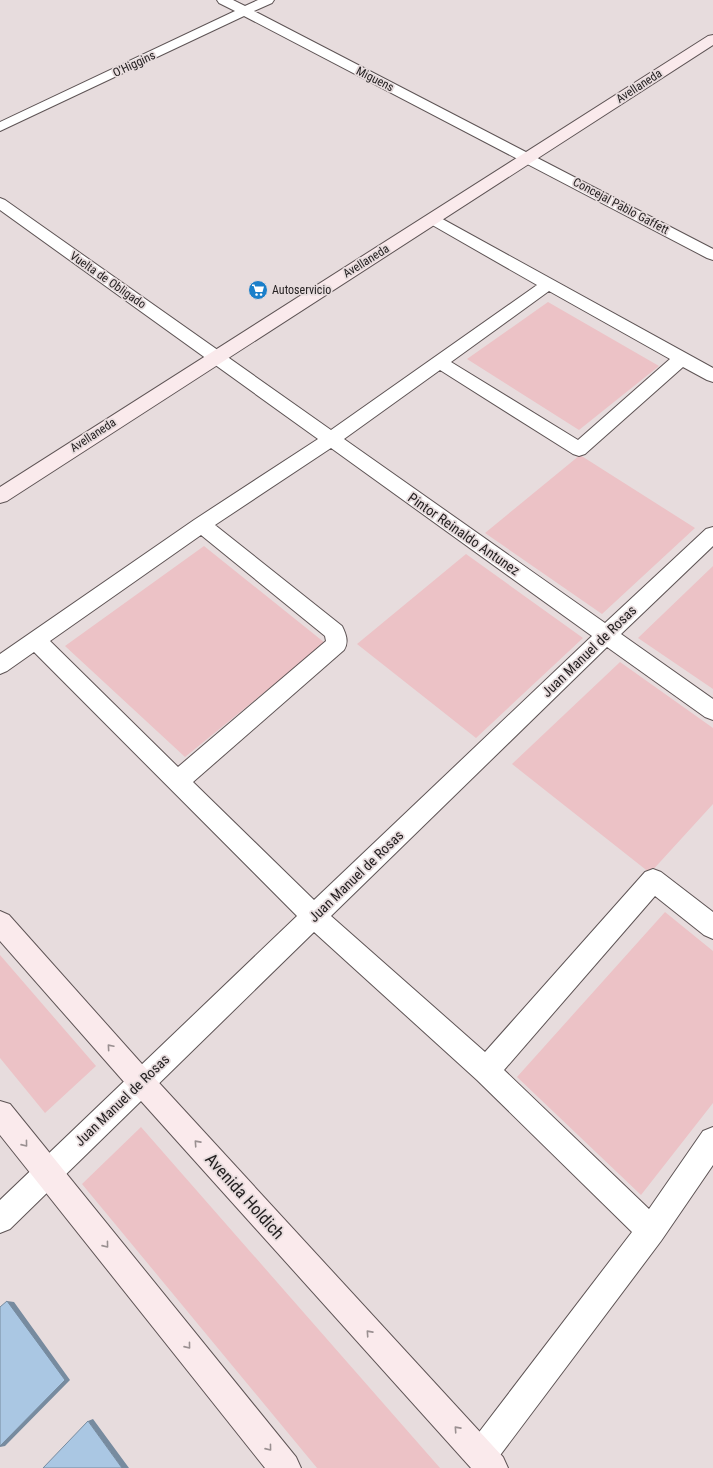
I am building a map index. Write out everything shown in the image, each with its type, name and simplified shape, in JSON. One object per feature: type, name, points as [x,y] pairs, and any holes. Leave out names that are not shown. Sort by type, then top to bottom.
[{"type":"street","name":"Miguens","points":[[223,0],[528,158]]},
{"type":"street","name":"O'Higgins","points":[[0,127],[268,0]]},
{"type":"street","name":"Avellaneda","points":[[0,496],[713,39]]},
{"type":"street","name":"Concejal Pablo Gaffett","points":[[528,158],[713,255]]},
{"type":"street","name":"Vuelta de Obligado","points":[[0,203],[215,357]]},
{"type":"street","points":[[432,219],[713,376]]},
{"type":"street","points":[[0,665],[201,525],[331,439],[549,284]]},
{"type":"street","name":"Pintor Reinaldo Antunez","points":[[215,357],[713,711]]},
{"type":"street","points":[[439,362],[579,449],[682,358]]},
{"type":"street","points":[[178,781],[337,644],[335,632],[201,525]]},
{"type":"street","name":"Juan Manuel de Rosas","points":[[0,1218],[713,534]]},
{"type":"street","points":[[35,640],[314,916],[486,1071],[651,1231]]},
{"type":"street","points":[[486,1071],[653,880],[713,927]]},
{"type":"street","name":"Avenida Holdich","points":[[0,923],[141,1082],[487,1462]]},
{"type":"street","points":[[0,1114],[285,1468]]},
{"type":"street","points":[[487,1462],[713,1141]]},
{"type":"shaded area","points":[[548,302],[659,366],[579,430],[467,359]]},
{"type":"shaded area","points":[[580,455],[695,528],[602,614],[485,533]]},
{"type":"shaded area","points":[[204,546],[325,643],[185,757],[65,646]]},
{"type":"shaded area","points":[[466,554],[583,638],[476,738],[357,644]]},
{"type":"shaded area","points":[[713,566],[713,689],[638,638]]},
{"type":"shaded area","points":[[620,662],[713,728],[713,804],[650,873],[512,764]]},
{"type":"shaded area","points":[[665,912],[713,951],[713,1103],[641,1195],[517,1077]]},
{"type":"shaded area","points":[[0,955],[96,1066],[45,1113],[0,1058]]},
{"type":"shaded area","points":[[141,1127],[440,1468],[317,1468],[82,1184]]},
{"type":"building","points":[[7,1301],[65,1380],[0,1446],[0,1307]]},
{"type":"building","points":[[88,1421],[122,1468],[43,1468]]},
{"type":"place","name":"Autoservicio","points":[[258,290]]}]
